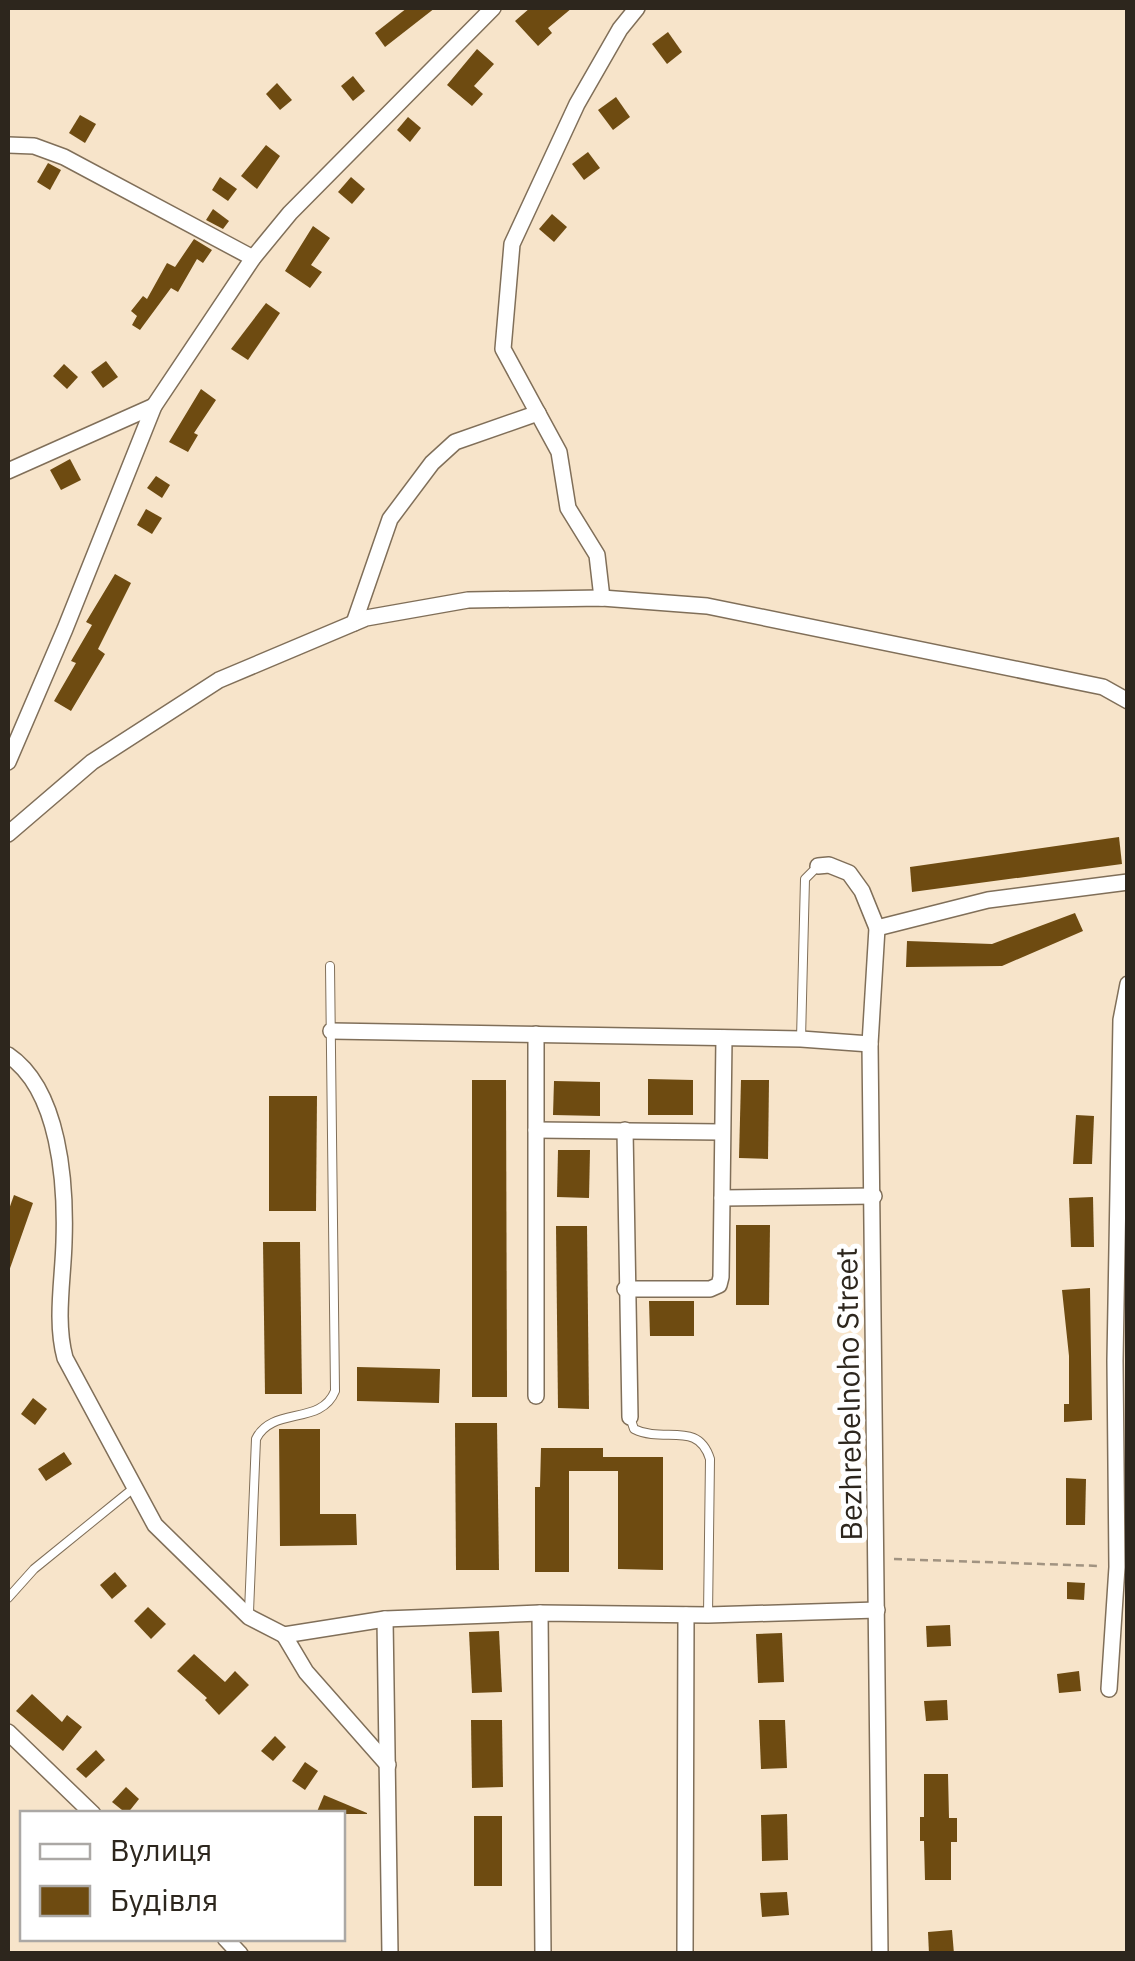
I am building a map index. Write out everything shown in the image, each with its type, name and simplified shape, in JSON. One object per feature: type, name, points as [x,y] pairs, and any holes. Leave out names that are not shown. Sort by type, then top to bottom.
[{"type":"street","points":[[8,762],[154,406],[253,258],[290,213],[494,8]]},
{"type":"street","points":[[602,598],[597,555],[568,508],[559,452],[503,349],[512,244],[577,104],[620,29],[637,8]]},
{"type":"street","points":[[8,144],[34,146],[64,157],[253,258]]},
{"type":"street","points":[[8,471],[154,406]]},
{"type":"street","points":[[354,622],[390,520],[432,463],[455,442],[538,414]]},
{"type":"street","points":[[8,834],[92,762],[218,680],[354,622],[468,600],[602,598],[706,606],[1103,687],[1128,701]]},
{"type":"street","name":"Bezhrebelnoho Street","points":[[818,866],[829,865],[849,874],[862,891],[877,928],[870,1044],[880,1954]]},
{"type":"street","points":[[877,928],[988,900],[1128,882]]},
{"type":"street","points":[[1110,1689],[1116,1567],[1120,1020],[1128,984]]},
{"type":"street","points":[[331,1030],[801,1039],[870,1044]]},
{"type":"street","points":[[536,1034],[536,1396]]},
{"type":"street","points":[[625,1289],[719,1286],[724,1038]]},
{"type":"street","points":[[8,1055],[40,1091],[60,1150],[64,1237],[60,1340],[65,1358],[155,1525],[249,1617],[284,1634],[306,1672],[388,1765]]},
{"type":"street","points":[[536,1130],[722,1132]]},
{"type":"street","points":[[624,1130],[630,1417]]},
{"type":"street","points":[[722,1198],[874,1196]]},
{"type":"street","points":[[284,1634],[386,1619],[540,1613],[708,1615],[877,1610]]},
{"type":"street","points":[[540,1613],[543,1954]]},
{"type":"street","points":[[684,1954],[686,1615]]},
{"type":"street","points":[[386,1619],[390,1954]]},
{"type":"street","points":[[8,1732],[90,1811]]},
{"type":"lane","points":[[801,1039],[805,879],[818,866]]},
{"type":"lane","points":[[249,1617],[256,1439],[260,1429],[269,1423],[319,1410],[330,1403],[335,1392],[330,966]]},
{"type":"lane","points":[[630,1417],[634,1429],[646,1435],[695,1436],[706,1444],[710,1459],[708,1615]]},
{"type":"lane","points":[[8,1598],[34,1569],[135,1487]]},
{"type":"path","points":[[877,1558],[1116,1567]]},
{"type":"building","points":[[407,8],[435,8],[385,47],[375,33]]},
{"type":"building","points":[[530,8],[572,8],[548,28],[552,33],[538,46],[515,21]]},
{"type":"building","points":[[668,32],[682,52],[667,64],[652,44]]},
{"type":"building","points":[[477,49],[494,64],[474,86],[483,94],[472,106],[447,85]]},
{"type":"building","points":[[353,76],[365,91],[353,101],[341,86]]},
{"type":"building","points":[[277,83],[292,100],[280,110],[266,94]]},
{"type":"building","points":[[616,97],[630,117],[613,130],[598,110]]},
{"type":"building","points":[[80,115],[96,124],[85,143],[69,133]]},
{"type":"building","points":[[408,117],[421,128],[410,142],[397,130]]},
{"type":"building","points":[[266,145],[280,156],[257,189],[241,176]]},
{"type":"building","points":[[588,152],[600,168],[584,180],[572,164]]},
{"type":"building","points":[[48,163],[61,170],[50,190],[37,182]]},
{"type":"building","points":[[220,177],[237,189],[228,201],[212,190]]},
{"type":"building","points":[[351,177],[365,189],[352,204],[338,192]]},
{"type":"building","points":[[213,209],[229,221],[223,229],[206,220]]},
{"type":"building","points":[[552,214],[567,227],[554,242],[539,229]]},
{"type":"building","points":[[313,226],[330,238],[311,265],[322,272],[310,288],[285,271]]},
{"type":"building","points":[[194,239],[212,250],[203,263],[197,259],[178,292],[171,288],[140,330],[132,325],[137,316],[131,311],[143,296],[147,299],[167,263],[175,267]]},
{"type":"building","points":[[266,303],[280,313],[248,360],[231,349]]},
{"type":"building","points":[[106,361],[118,377],[103,388],[91,372]]},
{"type":"building","points":[[64,364],[78,377],[67,389],[53,376]]},
{"type":"building","points":[[201,389],[216,400],[194,433],[198,435],[188,452],[169,442]]},
{"type":"building","points":[[70,459],[81,480],[61,490],[50,470]]},
{"type":"building","points":[[156,476],[170,485],[162,498],[147,488]]},
{"type":"building","points":[[146,509],[162,518],[152,534],[137,525]]},
{"type":"building","points":[[115,574],[131,583],[98,649],[105,654],[71,711],[54,701],[92,625],[86,622]]},
{"type":"building","points":[[1119,837],[1122,864],[912,892],[910,867]]},
{"type":"building","points":[[1075,913],[1083,931],[1002,966],[906,967],[907,941],[992,944]]},
{"type":"building","points":[[648,1079],[693,1080],[693,1115],[648,1115]]},
{"type":"building","points":[[472,1080],[506,1080],[507,1397],[472,1397]]},
{"type":"building","points":[[741,1080],[769,1080],[768,1159],[739,1158]]},
{"type":"building","points":[[554,1081],[600,1082],[600,1116],[553,1115]]},
{"type":"building","points":[[269,1096],[317,1096],[316,1211],[269,1211]]},
{"type":"building","points":[[1076,1115],[1094,1116],[1092,1164],[1073,1164]]},
{"type":"building","points":[[558,1150],[590,1150],[589,1198],[557,1197]]},
{"type":"building","points":[[14,1195],[33,1203],[8,1274],[8,1212]]},
{"type":"building","points":[[1093,1197],[1094,1247],[1071,1247],[1069,1198]]},
{"type":"building","points":[[736,1225],[770,1225],[769,1305],[736,1305]]},
{"type":"building","points":[[556,1226],[587,1226],[589,1409],[558,1408]]},
{"type":"building","points":[[263,1242],[300,1242],[302,1394],[265,1394]]},
{"type":"building","points":[[1090,1288],[1092,1420],[1064,1422],[1064,1404],[1069,1404],[1069,1356],[1062,1290]]},
{"type":"building","points":[[649,1301],[694,1301],[694,1336],[650,1336]]},
{"type":"building","points":[[357,1367],[440,1369],[439,1403],[357,1401]]},
{"type":"building","points":[[33,1398],[47,1409],[35,1425],[21,1414]]},
{"type":"building","points":[[455,1423],[497,1423],[499,1570],[456,1570]]},
{"type":"building","points":[[279,1429],[320,1429],[320,1514],[356,1514],[357,1545],[280,1546]]},
{"type":"building","points":[[541,1448],[603,1448],[603,1457],[663,1457],[663,1570],[618,1569],[618,1471],[569,1471],[569,1572],[535,1572],[535,1487],[540,1487]]},
{"type":"building","points":[[64,1452],[72,1464],[46,1481],[38,1469]]},
{"type":"building","points":[[1066,1478],[1086,1479],[1085,1525],[1066,1525]]},
{"type":"building","points":[[115,1572],[127,1586],[112,1599],[100,1585]]},
{"type":"building","points":[[1067,1582],[1085,1583],[1084,1600],[1067,1599]]},
{"type":"building","points":[[148,1607],[166,1624],[151,1639],[134,1621]]},
{"type":"building","points":[[950,1625],[951,1646],[927,1647],[926,1626]]},
{"type":"building","points":[[499,1631],[502,1692],[472,1693],[469,1632]]},
{"type":"building","points":[[782,1633],[784,1682],[758,1683],[756,1634]]},
{"type":"building","points":[[194,1654],[225,1682],[235,1671],[249,1685],[219,1715],[207,1698],[177,1671]]},
{"type":"building","points":[[1079,1671],[1081,1691],[1059,1693],[1057,1674]]},
{"type":"building","points":[[32,1694],[62,1722],[67,1715],[82,1727],[63,1751],[16,1711]]},
{"type":"building","points":[[947,1700],[948,1720],[926,1721],[924,1701]]},
{"type":"building","points":[[471,1720],[502,1720],[503,1787],[472,1788]]},
{"type":"building","points":[[759,1720],[785,1720],[787,1768],[761,1769]]},
{"type":"building","points":[[275,1736],[286,1747],[273,1761],[261,1751]]},
{"type":"building","points":[[96,1750],[105,1760],[86,1778],[76,1769]]},
{"type":"building","points":[[305,1762],[318,1771],[305,1790],[292,1781]]},
{"type":"building","points":[[924,1774],[948,1774],[949,1818],[957,1818],[957,1842],[951,1842],[951,1880],[925,1880],[924,1841],[920,1841]]},
{"type":"building","points":[[126,1787],[139,1799],[129,1811],[112,1802]]},
{"type":"building","points":[[324,1795],[367,1814],[345,1811],[317,1811]]},
{"type":"building","points":[[787,1814],[788,1860],[762,1861],[761,1815]]},
{"type":"building","points":[[474,1816],[502,1816],[502,1886],[474,1886]]},
{"type":"building","points":[[787,1892],[789,1915],[762,1917],[760,1893]]},
{"type":"building","points":[[952,1930],[954,1954],[929,1954],[928,1932]]}]
